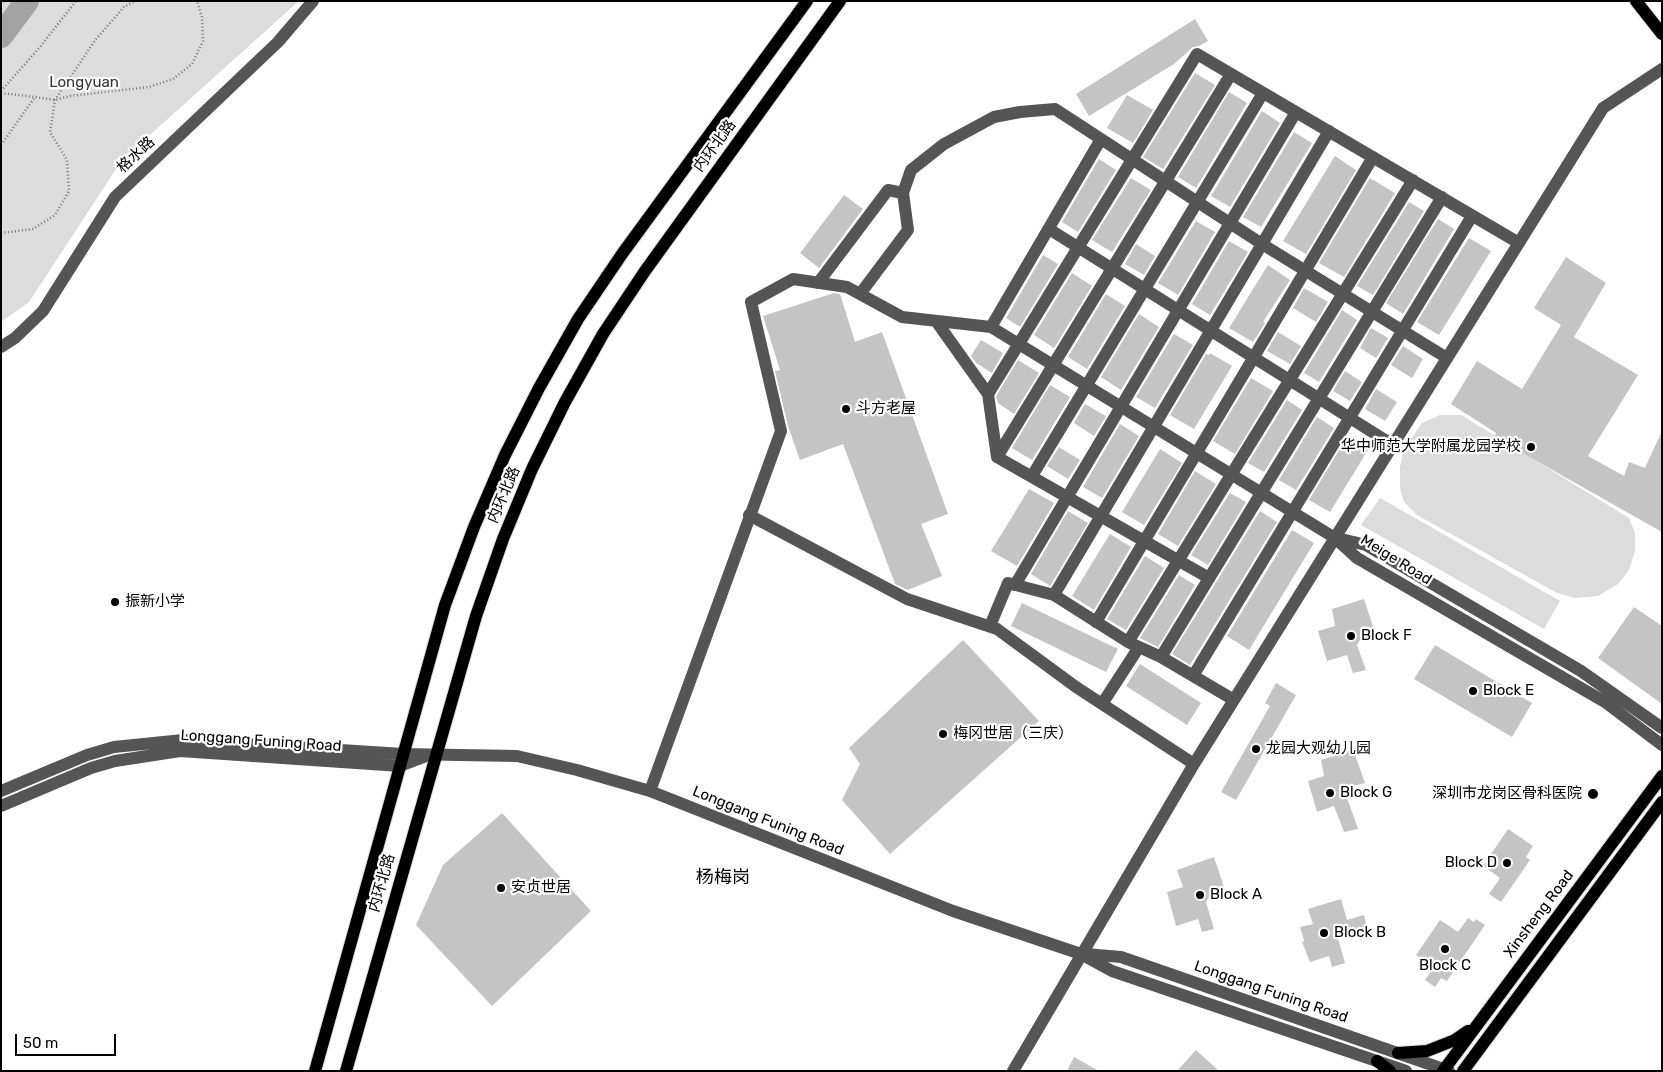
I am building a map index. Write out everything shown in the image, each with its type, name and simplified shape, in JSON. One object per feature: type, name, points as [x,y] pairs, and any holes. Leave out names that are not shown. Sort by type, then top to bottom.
[{"type":"main road","name":"内环北路","points":[[315,1071],[445,605],[474,527],[505,456],[539,388],[578,319],[622,254],[807,1]]},
{"type":"main road","name":"内环北路","points":[[346,1071],[476,616],[532,469],[565,402],[603,334],[645,271],[840,1]]},
{"type":"main road","points":[[1636,1],[1662,34]]},
{"type":"main road","name":"Xinsheng Road","points":[[1446,1070],[1481,1019],[1662,776]]},
{"type":"main road","points":[[1463,1071],[1662,802]]},
{"type":"main road","points":[[1398,1053],[1414,1053],[1441,1046],[1469,1031],[1481,1019]]},
{"type":"main road","points":[[1377,1061],[1390,1071]]},
{"type":"street","name":"格水路","points":[[1,347],[15,338],[43,311],[115,197],[278,42],[313,1]]},
{"type":"street","points":[[988,394],[1197,54],[1519,243]]},
{"type":"street","points":[[1013,1071],[1194,764],[1604,108],[1662,70]]},
{"type":"street","points":[[997,456],[1232,74]]},
{"type":"street","points":[[1032,476],[1263,93]]},
{"type":"street","points":[[860,294],[908,230],[903,193],[911,170],[944,144],[994,117],[1020,112],[1055,110],[1262,244],[1447,358]]},
{"type":"street","points":[[1015,585],[1296,112]]},
{"type":"street","points":[[1054,595],[1329,132]]},
{"type":"street","points":[[991,327],[1101,140]]},
{"type":"street","points":[[1096,622],[1373,157]]},
{"type":"street","points":[[1102,704],[1178,560],[1413,180]]},
{"type":"street","points":[[818,283],[888,190],[903,193]]},
{"type":"street","points":[[1161,657],[1442,198]]},
{"type":"street","points":[[1193,676],[1472,216]]},
{"type":"street","points":[[1049,229],[1393,445]]},
{"type":"street","points":[[650,791],[781,431],[752,302],[793,279],[847,287],[902,317],[991,327],[1335,538]]},
{"type":"street","points":[[936,321],[988,394],[997,456]]},
{"type":"street","points":[[997,456],[1209,578]]},
{"type":"street","points":[[749,515],[907,599],[996,629],[1102,704],[1194,764]]},
{"type":"street","name":"Meige Road","points":[[1335,538],[1366,545],[1581,671],[1662,728]]},
{"type":"street","name":"Meige Road","points":[[1335,538],[1357,558],[1604,702],[1662,745]]},
{"type":"street","points":[[990,626],[1008,583],[1054,595],[1133,645],[1161,657],[1234,700]]},
{"type":"street","name":"Longgang Funing Road","points":[[1,791],[87,755],[114,747],[183,740],[401,760]]},
{"type":"street","name":"Longgang Funing Road","points":[[1,806],[91,768],[115,761],[180,751],[401,760],[436,753],[517,756],[577,770],[650,791],[953,911],[1081,954],[1112,971],[1406,1071]]},
{"type":"street","name":"Longgang Funing Road","points":[[1081,954],[1121,957],[1446,1070]]},
{"type":"path","points":[[1,92],[76,1]]},
{"type":"path","points":[[1,233],[33,229],[55,215],[70,191],[67,160],[50,132],[55,100],[96,39],[127,1]]},
{"type":"path","points":[[124,7],[135,1]]},
{"type":"path","points":[[1,92],[55,100],[70,96],[149,87],[174,79],[192,64],[203,41],[202,17],[197,1]]},
{"type":"path","points":[[1,145],[35,97]]},
{"type":"green space","name":"Longyuan","points":[[1,1],[299,1],[122,160],[29,302],[1,322]]},
{"type":"green space","points":[[1440,415],[1461,415],[1629,518],[1635,533],[1635,551],[1629,570],[1618,584],[1598,596],[1575,598],[1557,593],[1417,515],[1404,502],[1400,488],[1400,467],[1404,449],[1422,423]]},
{"type":"green space","points":[[1380,498],[1560,601],[1544,629],[1361,525]]},
{"type":"building","points":[[1195,19],[1208,41],[1193,47],[1174,64],[1089,116],[1076,94]]},
{"type":"building","points":[[1195,73],[1215,85],[1163,169],[1143,157]]},
{"type":"building","points":[[1229,92],[1247,103],[1196,188],[1178,177]]},
{"type":"building","points":[[1127,95],[1153,110],[1133,143],[1107,128]]},
{"type":"building","points":[[1262,111],[1280,123],[1230,207],[1211,196]]},
{"type":"building","points":[[1294,132],[1312,143],[1261,227],[1243,217]]},
{"type":"building","points":[[1335,156],[1356,170],[1306,254],[1283,241]]},
{"type":"building","points":[[1099,159],[1116,170],[1078,232],[1062,222]]},
{"type":"building","points":[[1131,178],[1151,190],[1112,252],[1092,240]]},
{"type":"building","points":[[1370,178],[1395,193],[1344,277],[1319,263]]},
{"type":"building","points":[[844,195],[863,209],[819,268],[800,253]]},
{"type":"building","points":[[1409,202],[1424,211],[1373,295],[1357,286]]},
{"type":"building","points":[[1438,219],[1454,229],[1403,314],[1386,303]]},
{"type":"building","points":[[1196,221],[1215,232],[1178,295],[1158,283]]},
{"type":"building","points":[[1469,238],[1491,251],[1439,335],[1417,322]]},
{"type":"building","points":[[1229,241],[1248,252],[1210,315],[1192,304]]},
{"type":"building","points":[[1136,244],[1155,256],[1144,275],[1125,264]]},
{"type":"building","points":[[1043,255],[1058,264],[1020,327],[1006,318]]},
{"type":"building","points":[[1566,257],[1606,283],[1574,337],[1638,375],[1588,456],[1624,476],[1629,462],[1645,468],[1662,431],[1662,532],[1494,437],[1496,433],[1451,404],[1477,361],[1522,389],[1561,325],[1534,308]]},
{"type":"building","points":[[1268,265],[1290,280],[1263,322],[1265,323],[1253,342],[1229,328]]},
{"type":"building","points":[[1072,273],[1092,286],[1054,348],[1034,335]]},
{"type":"building","points":[[1304,288],[1328,302],[1316,322],[1293,308]]},
{"type":"building","name":"斗方老屋","points":[[834,293],[840,294],[855,342],[882,332],[948,514],[921,524],[942,576],[908,590],[895,584],[843,444],[800,460],[788,426],[775,371],[780,370],[763,316]]},
{"type":"building","points":[[1106,294],[1125,306],[1087,369],[1068,357]]},
{"type":"building","points":[[1342,310],[1357,320],[1319,382],[1304,373]]},
{"type":"building","points":[[1139,314],[1159,327],[1121,390],[1101,377]]},
{"type":"building","points":[[1371,328],[1388,338],[1376,358],[1360,348]]},
{"type":"building","points":[[1278,332],[1301,346],[1290,364],[1267,351]]},
{"type":"building","points":[[1174,334],[1193,345],[1155,408],[1136,397]]},
{"type":"building","points":[[981,340],[1003,353],[992,373],[976,363],[971,356]]},
{"type":"building","points":[[1403,346],[1423,359],[1412,378],[1391,365]]},
{"type":"building","points":[[1210,353],[1232,366],[1194,429],[1170,415],[1206,354],[1209,355]]},
{"type":"building","points":[[1018,360],[1039,373],[1014,414],[998,403],[996,396]]},
{"type":"building","points":[[1345,371],[1362,382],[1350,401],[1333,391]]},
{"type":"building","points":[[1251,378],[1273,391],[1235,454],[1213,441]]},
{"type":"building","points":[[1050,385],[1070,397],[1032,460],[1012,448]]},
{"type":"building","points":[[1376,389],[1397,402],[1385,421],[1365,409]]},
{"type":"building","points":[[1287,400],[1302,410],[1264,472],[1248,463]]},
{"type":"building","points":[[1085,404],[1106,416],[1094,436],[1074,423]]},
{"type":"building","points":[[1317,417],[1334,428],[1296,490],[1279,480]]},
{"type":"building","points":[[1120,424],[1139,436],[1102,498],[1083,487]]},
{"type":"building","points":[[1347,437],[1368,450],[1330,512],[1309,500]]},
{"type":"building","points":[[1059,447],[1080,460],[1068,479],[1047,466]]},
{"type":"building","points":[[1160,449],[1182,463],[1144,525],[1122,512]]},
{"type":"building","points":[[1195,471],[1216,484],[1178,546],[1158,534]]},
{"type":"building","points":[[1029,489],[1054,503],[1017,566],[991,551]]},
{"type":"building","points":[[1230,493],[1246,502],[1208,565],[1191,555]]},
{"type":"building","points":[[1068,511],[1088,523],[1050,586],[1031,574]]},
{"type":"building","points":[[1260,511],[1277,522],[1190,665],[1172,654]]},
{"type":"building","points":[[1292,530],[1314,543],[1249,650],[1227,636]]},
{"type":"building","points":[[1110,534],[1131,547],[1094,610],[1072,596]]},
{"type":"building","points":[[1145,556],[1164,568],[1126,630],[1107,619]]},
{"type":"building","points":[[1179,575],[1195,585],[1158,647],[1140,638]]},
{"type":"building","name":"Block F","points":[[1364,599],[1375,633],[1363,635],[1357,645],[1366,670],[1353,673],[1347,655],[1327,661],[1318,631],[1335,626],[1332,609]]},
{"type":"building","points":[[1022,603],[1118,649],[1106,672],[1011,626]]},
{"type":"building","points":[[1634,607],[1662,626],[1662,704],[1598,658]]},
{"type":"building","name":"梅冈世居（三庆）","points":[[963,640],[1039,721],[890,854],[842,800],[860,764],[849,748]]},
{"type":"building","name":"Block E","points":[[1435,645],[1532,703],[1512,737],[1414,679]]},
{"type":"building","points":[[1140,664],[1201,703],[1187,725],[1126,686]]},
{"type":"building","name":"龙园大观幼儿园","points":[[1276,683],[1296,695],[1236,800],[1221,792],[1270,706],[1265,703]]},
{"type":"building","name":"Block G","points":[[1353,749],[1365,783],[1353,786],[1346,795],[1358,829],[1344,832],[1334,806],[1317,812],[1308,781],[1324,776],[1321,760]]},
{"type":"building","name":"安贞世居","points":[[502,813],[591,911],[492,1006],[416,925],[443,865]]},
{"type":"building","name":"Block D","points":[[1508,829],[1533,846],[1526,857],[1530,860],[1501,902],[1489,894],[1500,878],[1483,866]]},
{"type":"building","name":"Block A","points":[[1214,857],[1225,890],[1212,893],[1206,902],[1214,929],[1202,932],[1198,919],[1176,926],[1167,892],[1183,887],[1177,870]]},
{"type":"building","name":"Block B","points":[[1341,899],[1347,920],[1364,915],[1367,927],[1337,935],[1345,963],[1332,967],[1329,956],[1310,962],[1302,942],[1304,941],[1300,927],[1313,924],[1308,909]]},
{"type":"building","name":"Block C","points":[[1468,918],[1474,922],[1476,919],[1485,925],[1447,981],[1441,978],[1435,987],[1425,980],[1434,967],[1416,955],[1440,920],[1458,932]]},
{"type":"building","points":[[1196,1050],[1219,1071],[1177,1071]]},
{"type":"building","points":[[1074,1057],[1099,1071],[1067,1071]]},
{"type":"waterway","points":[[1,36],[27,1]]},
{"type":"place","name":"斗方老屋","points":[[846,409]]},
{"type":"place","name":"华中师范大学附属龙园学校","points":[[1531,447]]},
{"type":"place","name":"振新小学","points":[[115,602]]},
{"type":"place","name":"Block F","points":[[1351,636]]},
{"type":"place","name":"Block E","points":[[1473,691]]},
{"type":"place","name":"梅冈世居（三庆）","points":[[943,734]]},
{"type":"place","name":"龙园大观幼儿园","points":[[1256,749]]},
{"type":"place","name":"Block G","points":[[1330,793]]},
{"type":"place","name":"深圳市龙岗区骨科医院","points":[[1593,794]]},
{"type":"place","name":"Block D","points":[[1507,863]]},
{"type":"place","name":"安贞世居","points":[[501,888]]},
{"type":"place","name":"Block A","points":[[1200,895]]},
{"type":"place","name":"Block B","points":[[1324,933]]},
{"type":"place","name":"Block C","points":[[1445,949]]},
{"type":"district","name":"杨梅岗","points":[[723,878]]}]
